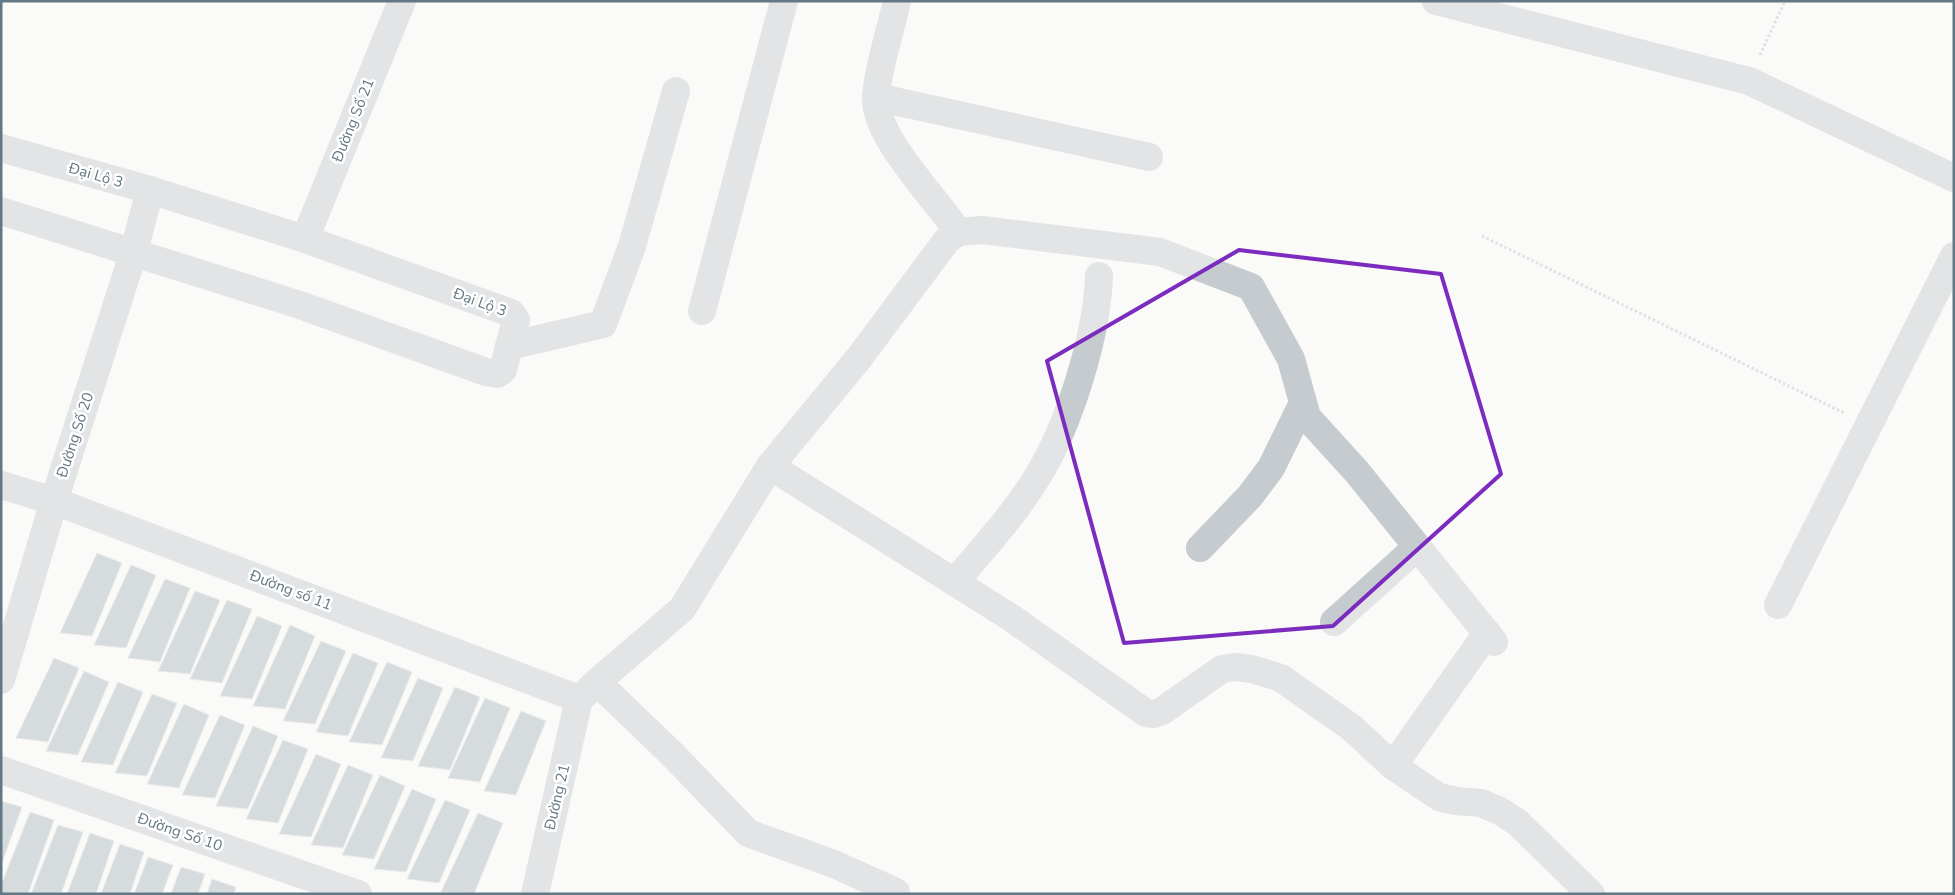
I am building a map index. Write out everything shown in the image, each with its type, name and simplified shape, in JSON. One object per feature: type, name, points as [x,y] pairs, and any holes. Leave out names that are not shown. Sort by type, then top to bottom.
[{"type":"street","name":"Đường Số 21","points":[[305,239],[402,1]]},
{"type":"street","points":[[702,311],[784,1]]},
{"type":"street","points":[[897,1],[876,97],[880,121],[890,142],[958,232]]},
{"type":"street","points":[[1436,1],[1749,81],[1954,178]]},
{"type":"street","points":[[509,346],[603,324],[632,246],[676,91]]},
{"type":"street","points":[[876,97],[1149,157]]},
{"type":"street","name":"Đại Lộ 3","points":[[1,148],[150,190],[305,239],[513,314],[516,320],[503,370],[497,374],[486,372],[300,305],[134,251],[1,211]]},
{"type":"street","name":"Đường Số 20","points":[[1,680],[54,501],[134,251],[150,190]]},
{"type":"street","points":[[896,892],[834,864],[748,833],[672,754],[588,691],[682,609],[770,466],[859,358],[947,240],[958,232],[982,230],[1160,252],[1251,286],[1291,359],[1308,417],[1358,472],[1416,548],[1490,638],[1392,766]]},
{"type":"street","points":[[1778,605],[1954,256]]},
{"type":"street","points":[[955,582],[1039,476],[1055,445],[1082,370],[1098,306],[1099,276]]},
{"type":"street","points":[[1200,548],[1250,496],[1271,468],[1303,403]]},
{"type":"street","points":[[770,466],[1010,616],[1146,713],[1162,712],[1222,669],[1235,667],[1252,668],[1281,678],[1352,728],[1392,766],[1439,797],[1456,801],[1481,803],[1500,811],[1517,822],[1591,894]]},
{"type":"street","name":"Đường số 11","points":[[1,485],[54,501],[588,691]]},
{"type":"street","points":[[1334,622],[1416,548]]},
{"type":"street","name":"Đường 21","points":[[535,894],[588,691]]},
{"type":"street","name":"Đường Số 10","points":[[1,770],[358,894]]},
{"type":"path","points":[[1749,81],[1785,1]]},
{"type":"path","points":[[1482,236],[1869,425]]},
{"type":"highlighted area","points":[[1239,250],[1441,274],[1501,474],[1333,626],[1124,643],[1047,361]]},
{"type":"building","points":[[97,553],[122,563],[92,636],[60,633]]},
{"type":"building","points":[[131,565],[156,575],[126,648],[94,645]]},
{"type":"building","points":[[165,579],[190,588],[160,662],[128,658]]},
{"type":"building","points":[[195,591],[220,600],[190,674],[158,671]]},
{"type":"building","points":[[227,600],[252,609],[222,683],[190,679]]},
{"type":"building","points":[[257,616],[282,626],[252,699],[220,696]]},
{"type":"building","points":[[290,625],[315,636],[285,709],[253,706]]},
{"type":"building","points":[[321,641],[346,651],[315,724],[283,721]]},
{"type":"building","points":[[353,653],[378,663],[348,736],[316,732]]},
{"type":"building","points":[[54,658],[79,668],[48,742],[16,738]]},
{"type":"building","points":[[387,662],[412,672],[382,745],[349,742]]},
{"type":"building","points":[[84,671],[109,682],[78,755],[46,751]]},
{"type":"building","points":[[418,678],[443,688],[413,761],[381,758]]},
{"type":"building","points":[[118,682],[143,692],[113,765],[81,762]]},
{"type":"building","points":[[455,687],[480,697],[450,770],[418,766]]},
{"type":"building","points":[[152,694],[177,703],[147,776],[115,773]]},
{"type":"building","points":[[485,698],[510,708],[480,782],[448,778]]},
{"type":"building","points":[[184,704],[209,715],[179,788],[147,784]]},
{"type":"building","points":[[521,711],[546,721],[516,795],[484,791]]},
{"type":"building","points":[[220,715],[245,725],[215,798],[182,795]]},
{"type":"building","points":[[253,726],[278,736],[248,809],[216,806]]},
{"type":"building","points":[[283,740],[308,749],[278,823],[246,819]]},
{"type":"building","points":[[316,754],[341,764],[311,837],[279,834]]},
{"type":"building","points":[[348,765],[373,775],[343,848],[311,845]]},
{"type":"building","points":[[380,775],[405,786],[374,859],[342,855]]},
{"type":"building","points":[[412,789],[436,799],[406,872],[374,869]]},
{"type":"building","points":[[445,800],[470,810],[439,883],[407,879]]},
{"type":"building","points":[[1,801],[22,807],[1,866]]},
{"type":"building","points":[[30,812],[54,820],[28,894],[1,894],[1,885]]},
{"type":"building","points":[[478,813],[503,823],[474,894],[441,892]]},
{"type":"building","points":[[58,825],[83,832],[61,894],[31,894]]},
{"type":"building","points":[[90,833],[114,841],[96,894],[67,894]]},
{"type":"building","points":[[120,844],[144,852],[130,894],[101,894]]},
{"type":"building","points":[[148,857],[173,865],[162,894],[134,894]]},
{"type":"building","points":[[181,867],[205,874],[198,894],[171,894]]},
{"type":"building","points":[[212,879],[236,887],[234,894],[207,894]]}]
